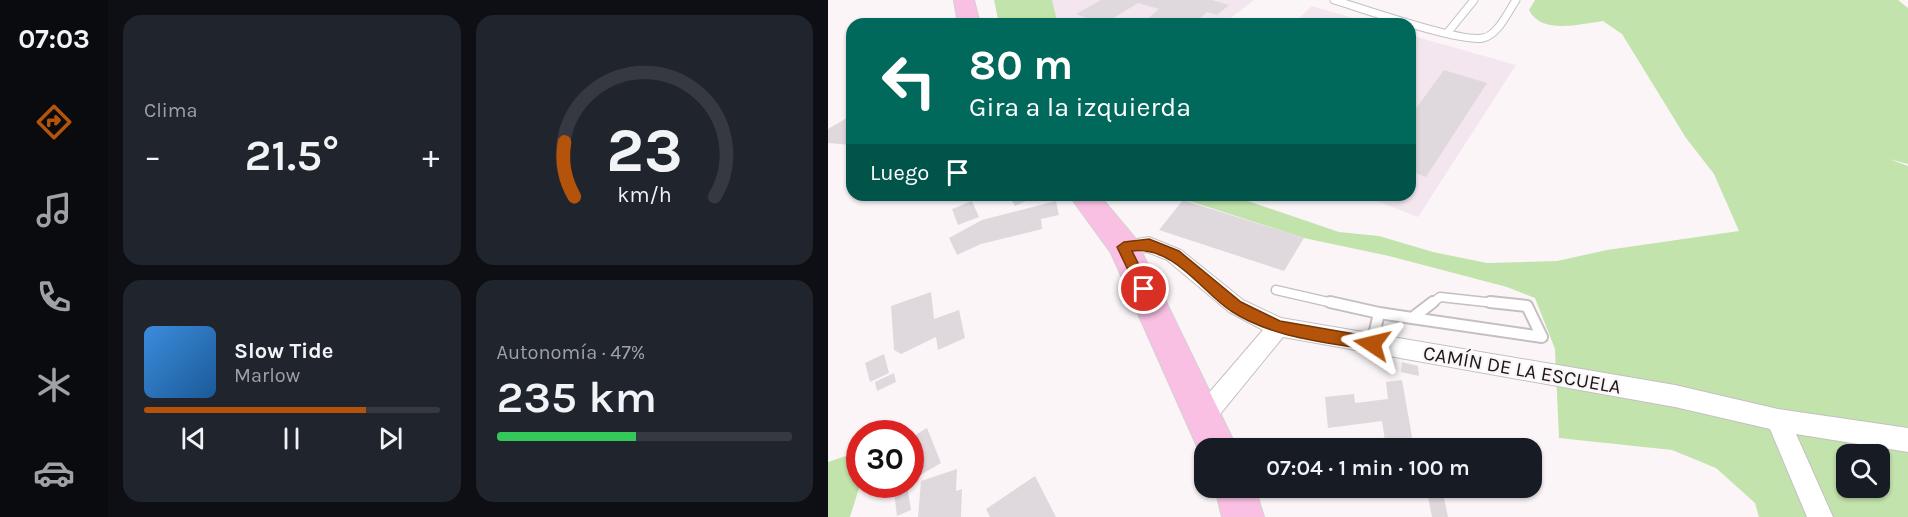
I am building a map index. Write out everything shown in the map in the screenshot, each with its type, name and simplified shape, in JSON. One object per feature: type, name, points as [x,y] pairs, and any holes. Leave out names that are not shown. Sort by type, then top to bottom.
[{"type":"highway","points":[[964,0],[968,18]]},
{"type":"highway","points":[[1088,201],[1124,247],[1214,438]]},
{"type":"highway","points":[[1238,498],[1243,517]]},
{"type":"street","name":"CAMÍN DE LA ESCUELA","points":[[1124,247],[1149,244],[1174,255],[1236,306],[1278,327],[1675,396],[1778,420],[1908,441]]},
{"type":"street","points":[[1204,416],[1278,327]]},
{"type":"street","points":[[1778,420],[1820,517]]},
{"type":"lane","points":[[1334,0],[1398,18]]},
{"type":"lane","points":[[1448,32],[1474,0]]},
{"type":"lane","points":[[1416,23],[1482,39],[1492,34],[1516,0]]},
{"type":"lane","points":[[1276,290],[1379,313],[1412,318],[1495,330],[1542,336],[1527,306],[1440,297],[1412,318]]},
{"type":"lane","points":[[1372,344],[1379,313]]},
{"type":"shaded area","points":[[1052,0],[1254,0],[1231,18],[1056,18]]},
{"type":"shaded area","points":[[1312,6],[1353,18],[1299,18]]},
{"type":"shaded area","points":[[1416,37],[1516,65],[1418,217],[1377,201],[1416,201]]},
{"type":"green space","points":[[994,0],[1052,0],[1056,18],[998,18]]},
{"type":"green space","points":[[1535,0],[1898,0],[1908,8],[1908,164],[1889,159],[1908,166],[1908,517],[1759,517],[1755,503],[1716,468],[1672,450],[1559,438],[1555,349],[1535,298],[1507,287],[1389,256],[1304,238],[1190,201],[1248,201],[1339,232],[1379,236],[1433,252],[1487,263],[1557,261],[1607,250],[1739,231],[1714,174],[1686,138],[1622,34],[1603,21],[1562,26],[1542,23],[1529,10]]},
{"type":"green space","points":[[846,456],[846,498],[856,498],[850,517],[828,517],[828,462]]},
{"type":"building","points":[[1101,0],[1212,0],[1229,5],[1217,15],[1207,12],[1200,18],[1148,18],[1159,9],[1138,3],[1114,18],[1086,18],[1076,14]]},
{"type":"building","points":[[1444,70],[1487,83],[1426,177],[1416,173],[1417,107]]},
{"type":"building","points":[[846,118],[846,144],[828,143],[828,129]]},
{"type":"building","points":[[972,201],[979,217],[958,225],[952,209]]},
{"type":"building","points":[[1012,201],[1026,201],[1015,206]]},
{"type":"building","points":[[1056,201],[1059,215],[1041,219],[1042,229],[981,244],[957,255],[949,238],[982,220]]},
{"type":"building","points":[[1182,201],[1186,201],[1304,238],[1284,271],[1159,230]]},
{"type":"building","points":[[931,292],[934,319],[959,310],[965,338],[938,350],[936,337],[901,354],[894,350],[891,306]]},
{"type":"building","points":[[884,354],[889,373],[870,382],[865,363]]},
{"type":"building","points":[[1402,362],[1418,366],[1419,376],[1401,372]]},
{"type":"building","points":[[894,373],[896,382],[877,391],[875,382]]},
{"type":"building","points":[[1402,380],[1412,438],[1385,438],[1382,421],[1328,428],[1325,397],[1354,394],[1355,403],[1388,399],[1386,382]]},
{"type":"building","points":[[927,428],[941,463],[924,473],[924,430]]},
{"type":"building","points":[[957,469],[956,491],[962,489],[961,517],[918,517],[920,498],[924,498],[924,480]]},
{"type":"building","points":[[1035,476],[1056,517],[990,517],[986,509]]},
{"type":"building","points":[[895,498],[909,498],[911,510],[897,516]]},
{"type":"building","points":[[1428,498],[1444,498],[1448,517],[1432,517]]},
{"type":"route","points":[[1144,289],[1124,247],[1149,244],[1174,255],[1236,306],[1278,327],[1372,344]]}]
